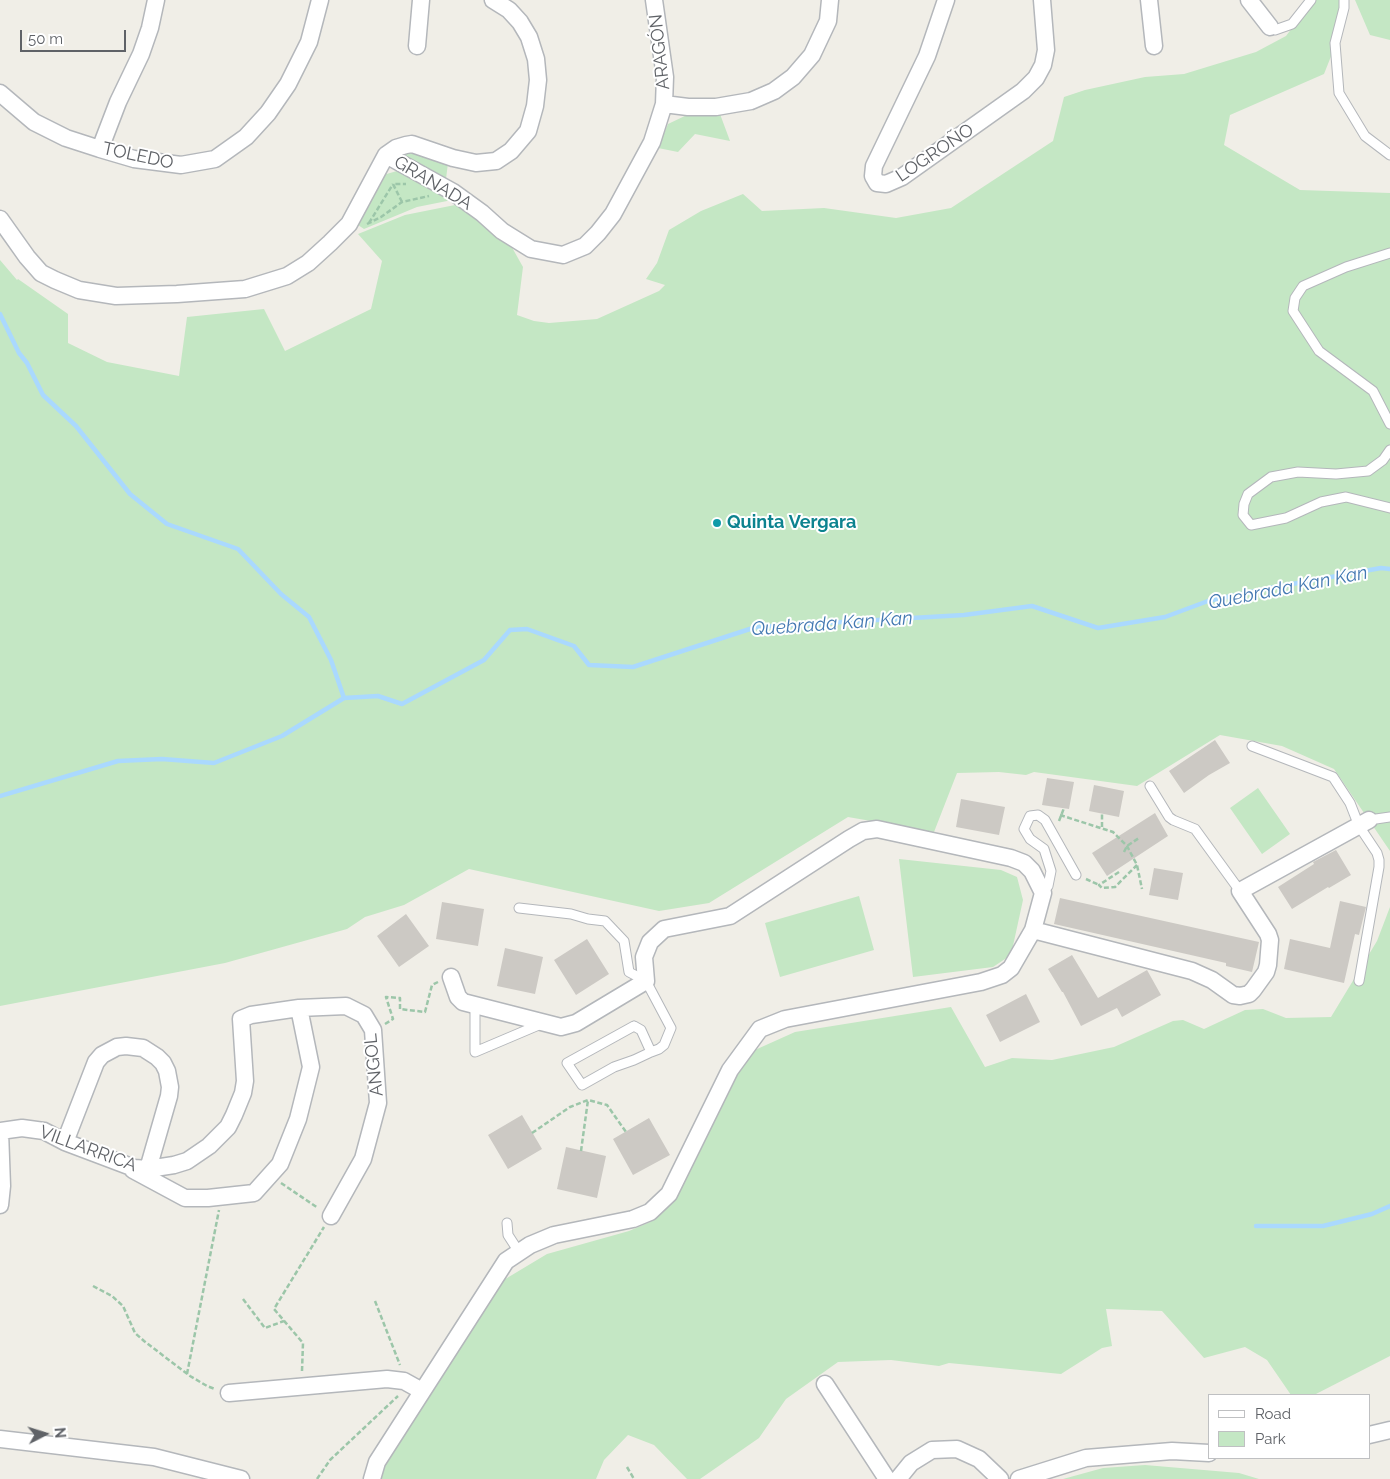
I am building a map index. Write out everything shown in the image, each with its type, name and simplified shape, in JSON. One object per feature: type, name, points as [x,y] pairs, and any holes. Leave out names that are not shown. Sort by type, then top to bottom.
[{"type":"street","points":[[100,149],[118,102],[141,54],[150,28],[156,0]]},
{"type":"street","name":"TOLEDO","points":[[0,94],[34,122],[66,138],[100,149],[134,159],[181,166],[215,159],[246,138],[268,113],[288,84],[309,42],[320,0]]},
{"type":"street","points":[[417,46],[422,0]]},
{"type":"street","points":[[386,155],[396,148],[412,144],[476,164],[496,162],[511,151],[528,130],[535,106],[538,80],[536,59],[529,37],[520,22],[509,10],[494,0]]},
{"type":"street","name":"ARAGÓN","points":[[654,0],[665,76],[664,104]]},
{"type":"street","points":[[664,104],[688,108],[716,107],[751,101],[774,92],[793,77],[812,55],[828,21],[830,0]]},
{"type":"street","name":"LOGROÑO","points":[[946,0],[927,56],[874,166],[873,176],[877,182],[886,184],[902,177],[1009,102],[1036,78],[1043,65],[1046,50],[1042,0]]},
{"type":"street","points":[[1149,0],[1154,46]]},
{"type":"street","points":[[1249,0],[1270,27]]},
{"type":"street","name":"GRANADA","points":[[0,219],[27,258],[41,273],[79,290],[116,296],[245,289],[287,276],[308,262],[349,224],[386,155],[453,192],[482,213],[502,231],[531,249],[563,255],[585,246],[613,214],[652,142],[664,104]]},
{"type":"street","points":[[1033,930],[1192,971],[1212,980],[1233,995],[1249,994],[1254,990],[1266,972],[1270,940],[1240,891],[1364,823]]},
{"type":"street","points":[[372,1479],[377,1462],[416,1388],[506,1262],[530,1245],[554,1234],[633,1219],[650,1212],[669,1194],[730,1070],[760,1030],[785,1019],[981,982],[1002,975],[1011,968],[1033,930],[1043,893],[1032,871],[1024,863],[1010,858],[877,829],[863,831],[730,916],[664,929],[650,942],[644,957],[646,981],[576,1023],[560,1027],[463,1002],[458,996],[451,977]]},
{"type":"street","name":"VILLARRICA","points":[[0,1206],[2,1186],[0,1131],[33,1128],[121,1164],[148,1169],[174,1165],[187,1160],[209,1146],[228,1127],[239,1104],[245,1081],[241,1019],[251,1015],[299,1008],[346,1006]]},
{"type":"street","name":"ANGOL","points":[[331,1216],[363,1159],[378,1103],[372,1030],[364,1015],[346,1006]]},
{"type":"street","points":[[121,1164],[185,1198],[222,1197],[254,1193],[280,1164],[298,1118],[310,1067],[299,1008]]},
{"type":"street","points":[[65,1142],[96,1062],[109,1051],[117,1048],[126,1046],[143,1048],[163,1063],[170,1087],[170,1096],[148,1169]]},
{"type":"street","points":[[229,1393],[386,1379],[404,1381],[416,1388]]},
{"type":"street","points":[[825,1384],[887,1479]]},
{"type":"street","points":[[1370,1435],[1390,1430]]},
{"type":"street","points":[[0,1439],[154,1457],[241,1479]]},
{"type":"street","points":[[898,1479],[911,1463],[932,1450],[957,1449],[979,1459],[995,1472],[1000,1479]]},
{"type":"street","points":[[1019,1479],[1086,1458],[1172,1452],[1208,1453]]},
{"type":"lane","points":[[1270,27],[1275,30],[1292,24],[1312,0]]},
{"type":"lane","points":[[1344,0],[1344,8],[1335,44],[1339,93],[1365,136],[1390,154]]},
{"type":"lane","points":[[1390,253],[1346,267],[1303,286],[1295,298],[1293,311],[1319,351],[1374,391],[1390,424]]},
{"type":"lane","points":[[1390,450],[1384,460],[1368,472],[1336,474],[1298,472],[1271,477],[1248,494],[1244,504],[1243,515],[1251,525],[1286,518],[1321,502],[1346,497],[1390,508]]},
{"type":"lane","points":[[1252,746],[1333,776],[1364,823],[1379,860],[1359,981]]},
{"type":"lane","points":[[1150,786],[1173,820],[1195,830],[1240,891]]},
{"type":"lane","points":[[1043,893],[1048,886],[1051,871],[1044,850],[1030,839],[1024,829],[1030,816],[1038,814],[1045,820],[1076,874]]},
{"type":"lane","points":[[1364,823],[1390,817]]},
{"type":"lane","points":[[519,908],[571,914],[604,921],[624,941],[629,972],[646,981],[671,1028],[664,1045],[659,1050],[614,1067],[582,1085],[567,1063],[634,1026],[642,1030],[651,1052]]},
{"type":"lane","points":[[475,1006],[476,1052],[544,1022]]},
{"type":"lane","points":[[507,1223],[508,1235],[519,1252]]},
{"type":"path","points":[[369,224],[393,184],[399,183],[414,187]]},
{"type":"path","points":[[393,184],[402,202]]},
{"type":"path","points":[[349,224],[369,224],[402,202],[433,196],[427,192]]},
{"type":"path","points":[[1102,814],[1102,827]]},
{"type":"path","points":[[1060,815],[1114,832],[1127,846],[1137,865],[1142,889]]},
{"type":"path","points":[[1124,852],[1127,846],[1139,838]]},
{"type":"path","points":[[1119,872],[1098,885],[1102,888],[1115,887],[1137,865]]},
{"type":"path","points":[[381,1017],[384,1024],[393,1019],[386,997],[400,998],[400,1009],[425,1012],[432,985],[451,977]]},
{"type":"path","points":[[581,1150],[588,1100],[582,1085]]},
{"type":"path","points":[[532,1133],[570,1108],[588,1100],[607,1105],[626,1132]]},
{"type":"path","points":[[269,1176],[331,1216],[274,1309],[303,1343],[301,1386]]},
{"type":"path","points":[[187,1374],[222,1197]]},
{"type":"path","points":[[93,1286],[112,1296],[123,1306],[135,1333],[187,1374],[207,1386],[229,1393]]},
{"type":"path","points":[[243,1299],[265,1328],[284,1321]]},
{"type":"path","points":[[317,1479],[330,1460],[416,1388],[398,1362],[375,1301]]},
{"type":"path","points":[[627,1468],[634,1479]]},
{"type":"green space","name":"Quinta Vergara","points":[[1313,0],[1346,0],[1345,21],[1324,74],[1230,115],[1224,145],[1300,190],[1390,193],[1390,851],[1334,769],[1282,746],[1220,735],[1137,786],[1034,772],[1026,775],[999,772],[957,773],[934,832],[848,817],[709,903],[659,911],[469,869],[404,905],[365,917],[347,929],[225,963],[0,1006],[0,260],[17,280],[68,314],[68,343],[107,362],[179,376],[187,317],[264,309],[285,351],[371,309],[382,261],[358,234],[405,215],[455,205],[505,235],[523,267],[517,315],[534,321],[549,323],[597,319],[659,291],[665,285],[646,279],[657,263],[669,230],[701,211],[743,194],[762,211],[824,208],[896,218],[951,208],[1053,141],[1064,97],[1085,90],[1145,77],[1184,74],[1256,52],[1286,36]]},
{"type":"green space","points":[[1355,0],[1390,0],[1390,40],[1370,35]]},
{"type":"green space","points":[[689,114],[720,114],[730,141],[695,134],[678,152],[658,148],[668,124]]},
{"type":"green space","points":[[408,150],[448,163],[446,179],[405,158],[404,151]]},
{"type":"green space","points":[[397,171],[457,199],[417,207],[364,229],[358,225],[383,175]]},
{"type":"green space","points":[[1258,788],[1290,834],[1262,854],[1230,808]]},
{"type":"green space","points":[[899,859],[1001,870],[1017,877],[1023,900],[1011,955],[993,967],[913,977]]},
{"type":"green space","points":[[859,896],[874,950],[780,977],[765,923]]},
{"type":"green space","points":[[1390,907],[1390,1356],[1316,1394],[1290,1394],[1267,1360],[1245,1347],[1204,1358],[1162,1311],[1106,1309],[1112,1346],[1102,1348],[1061,1374],[949,1363],[939,1366],[891,1360],[838,1362],[786,1399],[759,1438],[700,1479],[687,1479],[654,1445],[628,1435],[604,1460],[596,1479],[377,1479],[381,1467],[502,1281],[547,1254],[629,1231],[650,1222],[669,1199],[746,1054],[795,1032],[951,1007],[985,1067],[1012,1058],[1052,1060],[1114,1047],[1173,1021],[1183,1020],[1204,1029],[1245,1010],[1263,1009],[1286,1018],[1331,1017],[1377,941]]},
{"type":"green space","points":[[1145,1465],[1239,1473],[1259,1479],[1063,1479],[1103,1468]]},
{"type":"building","points":[[1215,740],[1230,763],[1184,793],[1169,771]]},
{"type":"building","points":[[1047,778],[1074,782],[1069,809],[1042,805]]},
{"type":"building","points":[[1094,785],[1124,791],[1119,817],[1089,811]]},
{"type":"building","points":[[961,799],[1005,807],[999,835],[956,827]]},
{"type":"building","points":[[1155,813],[1168,836],[1107,876],[1092,853]]},
{"type":"building","points":[[1336,850],[1351,875],[1292,909],[1278,887],[1314,864],[1313,862]]},
{"type":"building","points":[[1154,868],[1183,873],[1178,900],[1149,895]]},
{"type":"building","points":[[1060,898],[1259,942],[1252,972],[1226,966],[1226,963],[1054,924]]},
{"type":"building","points":[[1340,901],[1366,907],[1359,935],[1355,934],[1344,983],[1284,969],[1290,939],[1330,948]]},
{"type":"building","points":[[442,902],[484,909],[478,946],[436,939]]},
{"type":"building","points":[[406,914],[429,946],[399,967],[377,936]]},
{"type":"building","points":[[587,939],[609,974],[576,995],[554,960]]},
{"type":"building","points":[[505,948],[543,957],[535,994],[497,986]]},
{"type":"building","points":[[1072,955],[1098,998],[1147,970],[1161,995],[1122,1017],[1117,1008],[1081,1026],[1048,969]]},
{"type":"building","points":[[1026,994],[1040,1022],[1000,1042],[986,1015]]},
{"type":"building","points":[[522,1115],[542,1149],[508,1169],[488,1135]]},
{"type":"building","points":[[649,1118],[670,1155],[633,1175],[613,1139]]},
{"type":"building","points":[[566,1147],[606,1156],[597,1198],[557,1189]]},
{"type":"waterway","points":[[0,314],[19,353],[27,363],[43,395],[76,426],[130,494],[167,524],[238,549],[281,594],[309,617],[331,660],[344,698]]},
{"type":"waterway","name":"Quebrada Kan Kan","points":[[0,796],[118,761],[162,759],[214,763],[282,736],[344,698],[378,696],[402,704],[484,660],[510,630],[527,629],[574,646],[589,665],[633,667],[756,627],[964,615],[1032,606],[1098,628],[1165,617],[1208,601],[1270,588],[1381,568],[1390,569]]},
{"type":"waterway","points":[[1256,1226],[1323,1226],[1372,1214],[1390,1206]]},
{"type":"place","name":"Quinta Vergara","points":[[717,523]]}]
